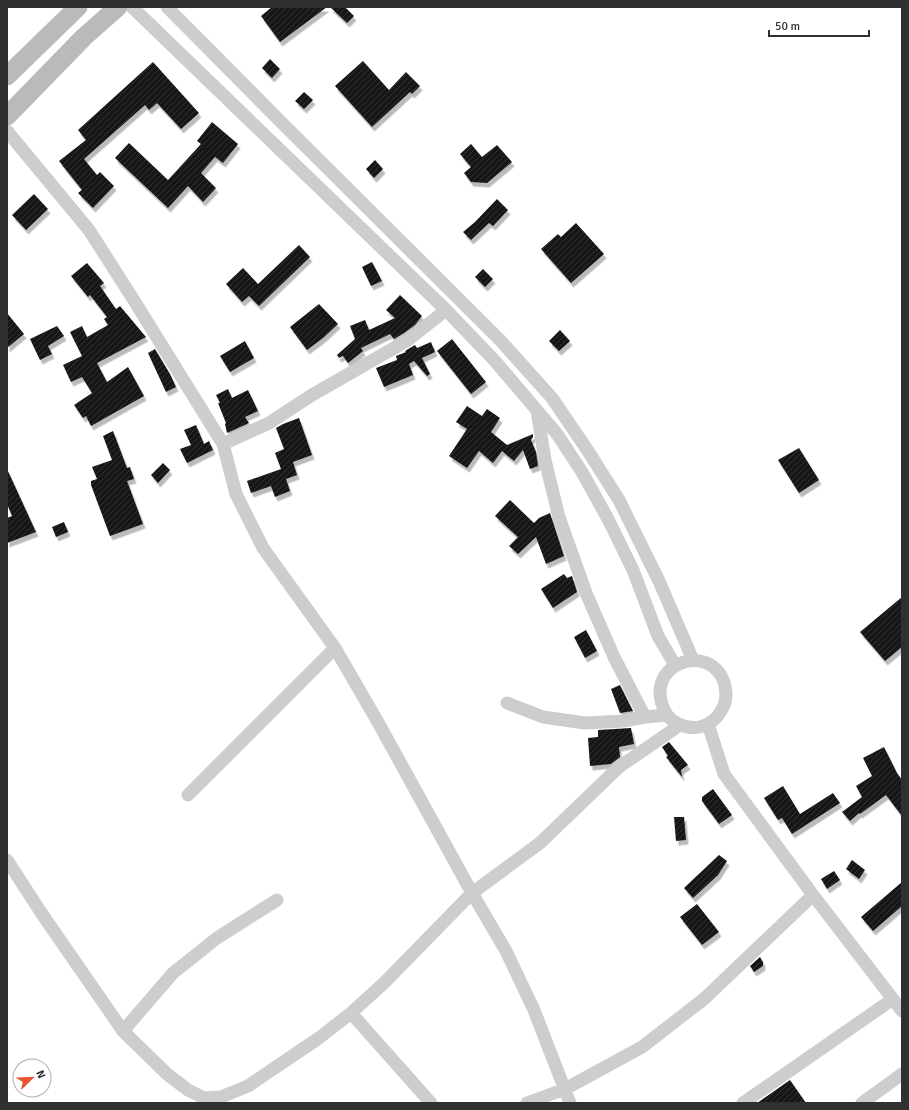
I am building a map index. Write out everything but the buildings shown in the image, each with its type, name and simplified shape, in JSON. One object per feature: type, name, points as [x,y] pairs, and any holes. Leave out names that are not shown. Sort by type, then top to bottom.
[{"type":"main road","points":[[7,76],[78,7]]},
{"type":"main road","points":[[7,116],[84,38],[118,7]]},
{"type":"street","points":[[132,7],[446,310],[496,361],[557,434],[582,472],[608,519],[633,570],[658,636],[675,665]]},
{"type":"street","points":[[167,7],[276,118],[500,340],[552,398],[619,500],[659,581],[693,660]]},
{"type":"street","points":[[7,131],[89,230],[223,444],[236,494],[263,548],[335,648],[506,951],[534,1010],[570,1103]]},
{"type":"street","points":[[223,444],[268,423],[312,395],[408,340],[446,310]]},
{"type":"street","points":[[537,411],[545,460],[558,517],[589,600],[614,657],[645,717]]},
{"type":"street","points":[[188,795],[335,648]]},
{"type":"street","points":[[693,660],[708,664],[719,673],[723,679],[726,694],[726,701],[720,714],[708,724],[694,728],[680,725],[667,715],[662,708],[659,692],[664,676],[669,670],[675,665],[693,660]]},
{"type":"street","points":[[507,703],[543,717],[585,723],[623,721],[667,715]]},
{"type":"street","points":[[708,724],[724,774],[813,895],[902,1011]]},
{"type":"street","points":[[7,860],[42,914],[123,1031],[167,1074],[188,1090],[206,1100],[248,1086],[319,1038],[351,1013],[385,982],[472,893],[540,843],[619,767],[680,725]]},
{"type":"street","points":[[527,1103],[565,1089],[642,1047],[704,999],[813,895]]},
{"type":"street","points":[[123,1031],[173,973],[217,938],[278,900]]},
{"type":"street","points":[[743,1103],[893,999]]},
{"type":"street","points":[[351,1013],[431,1103]]},
{"type":"street","points":[[862,1103],[902,1074]]}]
